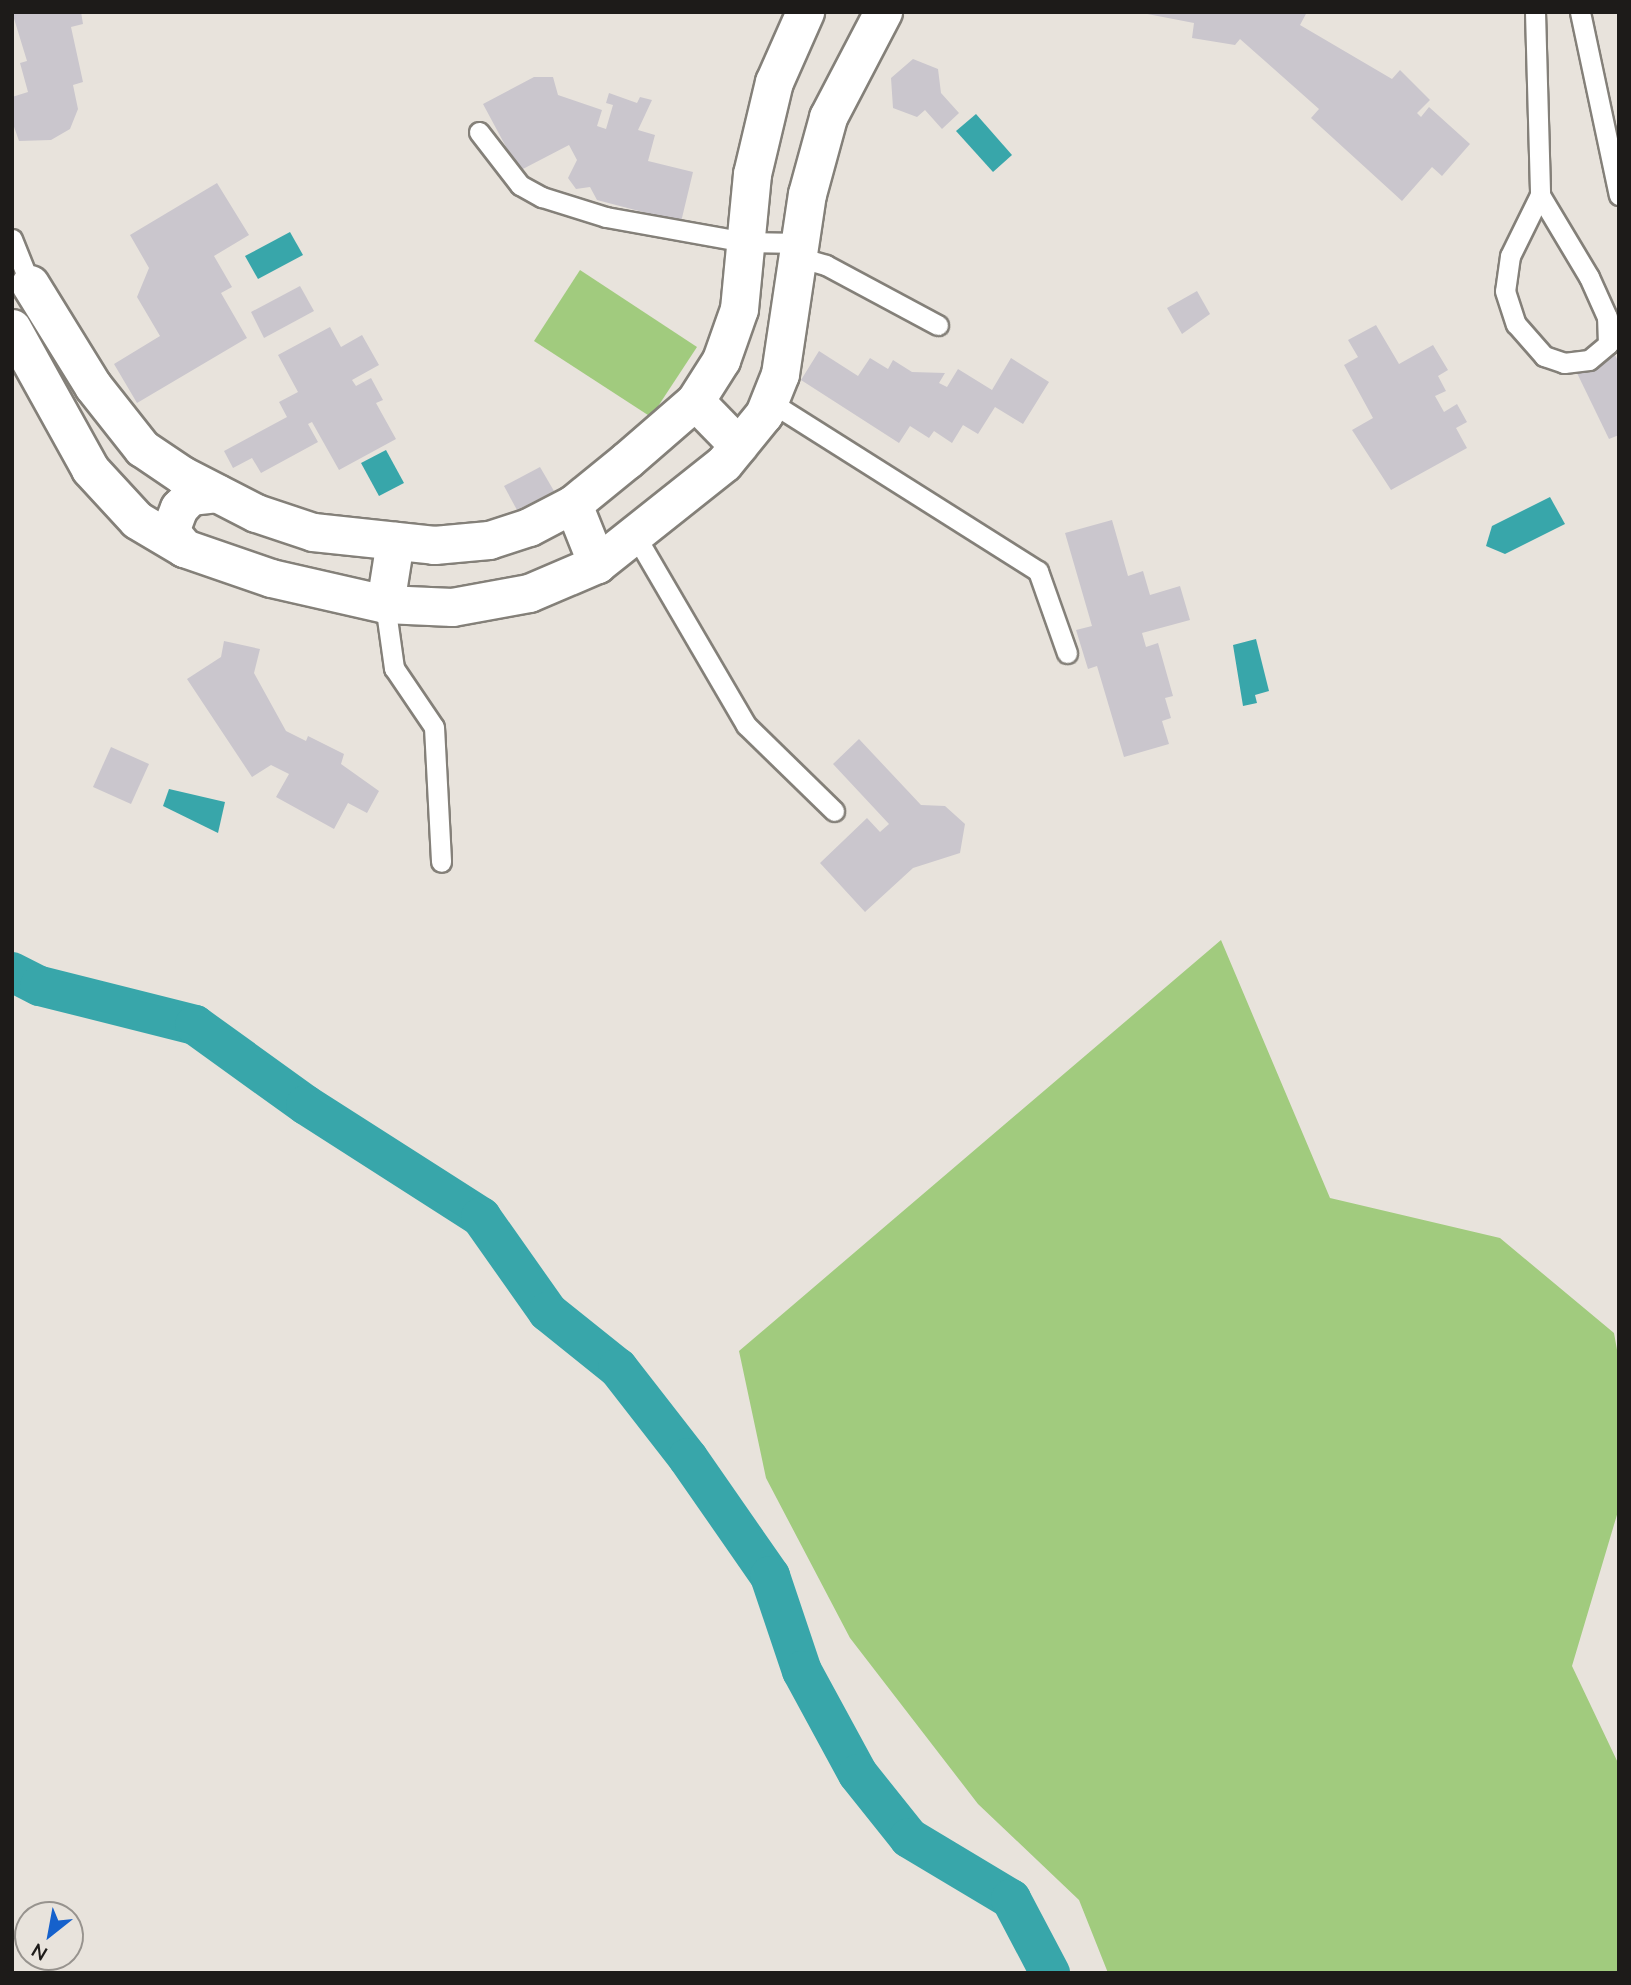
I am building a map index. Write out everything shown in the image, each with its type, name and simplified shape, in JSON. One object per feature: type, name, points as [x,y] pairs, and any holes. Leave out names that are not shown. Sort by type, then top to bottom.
[{"type":"street","points":[[30,284],[93,386],[142,448],[217,493],[257,513],[313,532],[434,545],[489,540],[529,527],[573,504],[695,401],[721,360],[739,309],[752,174],[774,82],[805,12]]},
{"type":"street","points":[[54,323],[18,346],[90,469],[137,520],[184,548],[271,578],[385,604],[452,607],[530,593],[597,564],[635,535],[724,463],[769,401],[780,374],[799,250],[828,117],[883,12]]},
{"type":"street","points":[[695,401],[738,445]]},
{"type":"street","points":[[184,548],[170,531],[179,508],[190,496],[217,493]]},
{"type":"street","points":[[573,504],[597,564]]},
{"type":"street","points":[[385,604],[396,541]]},
{"type":"lane","points":[[1535,12],[1540,195],[1510,256],[1505,290],[1516,324],[1544,356],[1564,363],[1590,360],[1608,344],[1606,317],[1589,277],[1540,195]]},
{"type":"lane","points":[[1580,12],[1619,195]]},
{"type":"lane","points":[[480,132],[520,185],[542,197],[606,217],[799,250],[938,325]]},
{"type":"lane","points":[[12,239],[30,284]]},
{"type":"lane","points":[[769,401],[1038,571],[1067,653]]},
{"type":"lane","points":[[635,535],[746,725],[834,811]]},
{"type":"lane","points":[[385,604],[394,668],[434,727],[441,862]]},
{"type":"green space","points":[[580,270],[697,347],[651,417],[534,341]]},
{"type":"green space","points":[[1221,940],[1330,1198],[1500,1238],[1614,1333],[1619,1361],[1619,1508],[1572,1666],[1619,1765],[1619,1973],[1108,1973],[1079,1900],[978,1804],[850,1638],[766,1478],[739,1351]]},
{"type":"water","points":[[976,114],[1012,155],[993,172],[956,131]]},
{"type":"water","points":[[290,232],[303,255],[258,279],[245,256]]},
{"type":"water","points":[[386,450],[404,483],[379,496],[361,463]]},
{"type":"water","points":[[1550,497],[1565,524],[1505,554],[1486,546],[1492,526]]},
{"type":"water","points":[[1256,639],[1269,691],[1255,695],[1257,703],[1243,706],[1233,645]]},
{"type":"water","points":[[169,789],[225,802],[218,833],[163,806]]},
{"type":"building","points":[[12,12],[81,12],[83,24],[71,27],[83,82],[73,85],[78,109],[70,129],[51,140],[19,141],[12,121],[12,97],[28,92],[20,63],[27,61]]},
{"type":"building","points":[[1137,12],[1307,12],[1300,25],[1392,79],[1400,70],[1430,100],[1417,113],[1421,117],[1429,107],[1470,144],[1442,176],[1432,167],[1402,201],[1311,118],[1319,109],[1240,39],[1235,45],[1192,38],[1194,23]]},
{"type":"building","points":[[913,59],[938,69],[941,93],[959,113],[942,129],[925,110],[917,117],[893,108],[891,78]]},
{"type":"building","points":[[534,77],[553,77],[558,95],[602,110],[597,126],[606,129],[613,105],[606,103],[609,93],[637,103],[640,97],[652,100],[638,130],[655,135],[648,161],[693,172],[681,222],[597,200],[590,187],[576,189],[568,178],[577,160],[569,145],[519,171],[483,104]]},
{"type":"building","points":[[217,183],[249,235],[214,256],[232,287],[221,293],[247,338],[137,403],[114,364],[160,336],[137,297],[149,268],[130,235]]},
{"type":"building","points":[[300,286],[314,311],[264,338],[251,312]]},
{"type":"building","points":[[1197,291],[1210,314],[1182,334],[1167,308]]},
{"type":"building","points":[[1376,325],[1399,364],[1433,345],[1448,370],[1438,376],[1446,391],[1435,396],[1444,412],[1457,404],[1467,422],[1456,428],[1467,448],[1391,490],[1352,430],[1373,418],[1344,365],[1358,357],[1348,340]]},
{"type":"building","points":[[330,327],[341,347],[362,335],[379,365],[352,380],[356,386],[371,378],[383,400],[376,403],[396,439],[339,470],[312,422],[308,424],[318,442],[261,473],[252,458],[233,468],[224,451],[287,417],[279,402],[298,392],[278,355]]},
{"type":"building","points":[[819,351],[858,376],[870,358],[888,369],[893,360],[912,372],[945,373],[939,383],[947,387],[958,369],[992,390],[1011,358],[1049,382],[1023,424],[995,407],[978,434],[963,425],[952,443],[934,431],[929,438],[910,426],[899,443],[801,380]]},
{"type":"building","points":[[1614,353],[1619,363],[1619,435],[1609,439],[1576,371]]},
{"type":"building","points":[[540,467],[554,491],[517,510],[504,486]]},
{"type":"building","points":[[1112,520],[1128,576],[1143,571],[1150,595],[1180,586],[1190,620],[1142,633],[1146,647],[1158,643],[1173,696],[1165,698],[1171,718],[1162,721],[1169,744],[1124,757],[1097,666],[1088,669],[1076,630],[1092,626],[1065,533]]},
{"type":"building","points":[[224,641],[260,649],[254,673],[286,731],[306,741],[308,736],[344,754],[341,764],[379,791],[367,813],[348,803],[334,829],[276,797],[289,774],[271,765],[252,777],[187,679],[221,657]]},
{"type":"building","points":[[859,739],[921,805],[945,806],[965,824],[960,853],[913,868],[865,912],[820,863],[867,818],[880,832],[889,824],[833,764]]},
{"type":"building","points":[[111,747],[149,764],[131,804],[93,787]]},
{"type":"waterway","points":[[12,972],[40,986],[195,1025],[306,1105],[481,1217],[548,1312],[618,1368],[688,1458],[770,1576],[802,1671],[858,1774],[909,1838],[1011,1899],[1050,1973]]}]
